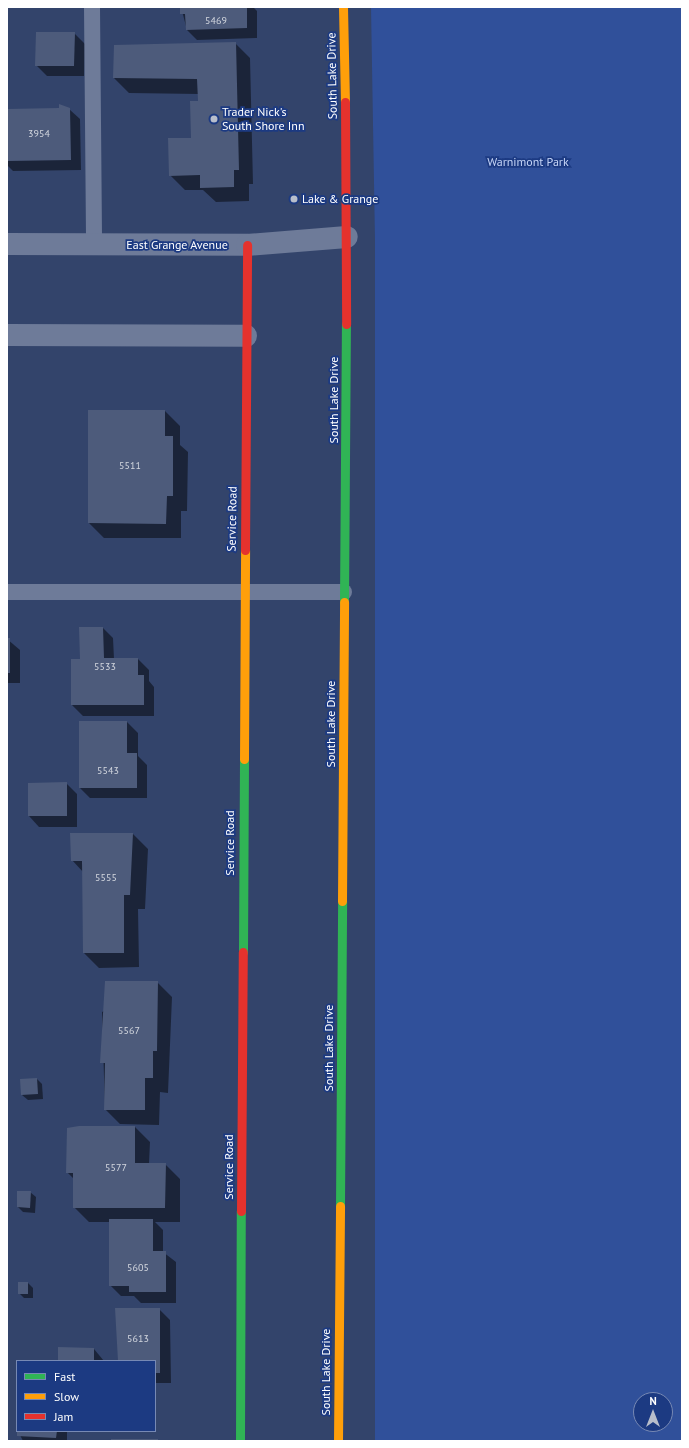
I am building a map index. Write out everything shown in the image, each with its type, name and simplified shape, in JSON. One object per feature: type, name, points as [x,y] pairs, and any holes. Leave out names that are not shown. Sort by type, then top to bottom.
[{"type":"main road","name":"South Lake Drive","points":[[338,1441],[347,237],[343,7]]},
{"type":"main road","name":"Service Road","points":[[240,1441],[243,595],[246,245]]},
{"type":"street","name":"East Grange Avenue","points":[[7,244],[246,245],[347,237]]},
{"type":"street","points":[[7,335],[246,336]]},
{"type":"lane","points":[[92,7],[94,245]]},
{"type":"lane","points":[[7,592],[243,595],[344,592]]},
{"type":"green space","name":"Warnimont Park","points":[[371,7],[682,7],[682,1441],[375,1441],[375,241]]},
{"type":"building","points":[[180,7],[247,7],[247,28],[186,30],[185,14],[180,14]]},
{"type":"building","points":[[36,32],[75,32],[74,66],[35,66]]},
{"type":"building","name":"Trader Nick's South Shore Inn","points":[[236,42],[239,170],[234,170],[234,187],[200,188],[200,175],[169,176],[168,138],[191,138],[190,101],[198,101],[197,79],[113,78],[114,45]]},
{"type":"building","points":[[59,104],[70,108],[71,160],[7,161],[7,109],[59,108]]},
{"type":"building","points":[[88,410],[165,410],[165,436],[173,436],[173,496],[167,496],[166,524],[88,523]]},
{"type":"building","points":[[79,627],[103,627],[104,658],[138,658],[138,675],[144,675],[144,705],[71,705],[71,659],[80,659]]},
{"type":"building","points":[[7,638],[10,638],[10,673],[7,673]]},
{"type":"building","points":[[79,721],[127,721],[127,753],[137,753],[137,788],[79,788]]},
{"type":"building","points":[[67,782],[67,816],[28,816],[28,783]]},
{"type":"building","points":[[70,833],[133,833],[130,895],[124,895],[124,953],[83,953],[82,861],[71,861]]},
{"type":"building","points":[[105,981],[158,981],[157,1051],[153,1051],[153,1078],[145,1078],[145,1110],[104,1110],[105,1063],[100,1063]]},
{"type":"building","points":[[37,1078],[38,1094],[21,1095],[20,1079]]},
{"type":"building","points":[[79,1126],[135,1126],[135,1163],[166,1163],[165,1208],[73,1208],[73,1173],[66,1173],[67,1128]]},
{"type":"building","points":[[17,1191],[31,1191],[30,1208],[17,1207]]},
{"type":"building","points":[[109,1219],[153,1219],[153,1251],[166,1251],[166,1292],[129,1292],[129,1286],[109,1286]]},
{"type":"building","points":[[18,1282],[28,1282],[28,1294],[18,1294]]},
{"type":"building","points":[[115,1308],[160,1308],[160,1373],[156,1373],[156,1360],[118,1360]]},
{"type":"building","points":[[58,1347],[94,1348],[94,1360],[58,1360]]},
{"type":"building","points":[[17,1432],[57,1432],[56,1438],[17,1436]]},
{"type":"building","points":[[111,1439],[158,1439],[158,1441],[111,1441]]},
{"type":"traffic: fast","points":[[344,602],[346,324]]},
{"type":"traffic: fast","points":[[243,952],[244,759]]},
{"type":"traffic: fast","points":[[340,1206],[342,901]]},
{"type":"traffic: fast","points":[[240,1441],[241,1211]]},
{"type":"traffic: slow","points":[[343,7],[345,102]]},
{"type":"traffic: slow","points":[[244,759],[245,550]]},
{"type":"traffic: slow","points":[[342,901],[344,602]]},
{"type":"traffic: slow","points":[[338,1441],[340,1206]]},
{"type":"traffic: jam","points":[[345,102],[346,324]]},
{"type":"traffic: jam","points":[[245,550],[247,245]]},
{"type":"traffic: jam","points":[[241,1211],[243,952]]},
{"type":"place","name":"Trader Nick's South Shore Inn","points":[[214,119]]},
{"type":"place","name":"Lake & Grange","points":[[294,199]]}]
